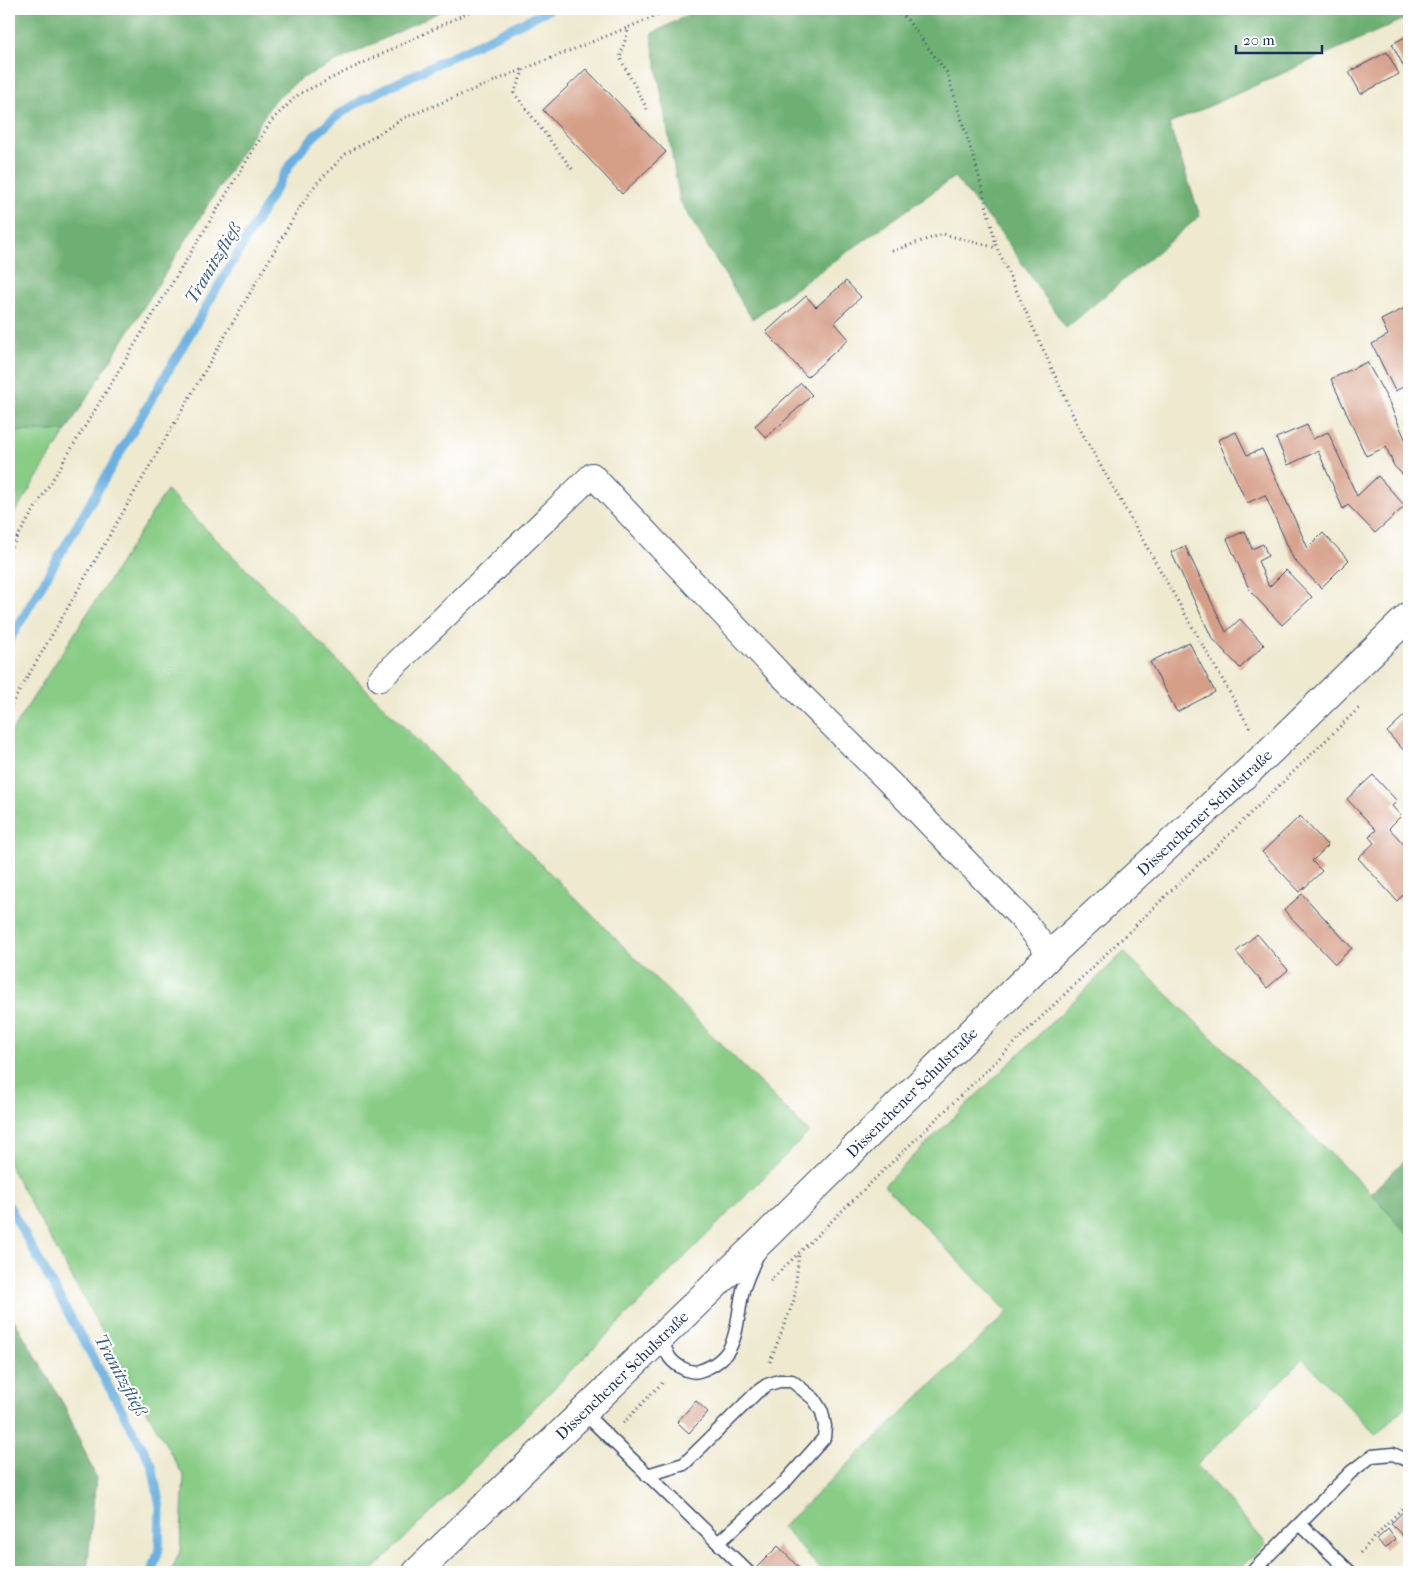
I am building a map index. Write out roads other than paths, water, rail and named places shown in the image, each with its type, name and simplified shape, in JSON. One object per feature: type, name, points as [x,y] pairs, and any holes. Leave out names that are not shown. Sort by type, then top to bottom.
[{"type":"street","points":[[380,679],[592,475],[780,674],[891,784],[1025,922],[1050,955]]},
{"type":"street","name":"Dissenchener Schulstraße","points":[[418,1572],[767,1234],[1050,955],[1266,755],[1409,616]]},
{"type":"lane","points":[[661,1337],[670,1358],[679,1366],[694,1372],[711,1367],[727,1354],[734,1337],[744,1289],[767,1234]]},
{"type":"lane","points":[[648,1475],[684,1464],[757,1392],[767,1385],[779,1381],[792,1381],[814,1399],[822,1412],[825,1426],[824,1438],[784,1483],[718,1543]]},
{"type":"lane","points":[[583,1412],[748,1572]]},
{"type":"lane","points":[[1252,1572],[1351,1472],[1372,1456],[1393,1454],[1409,1461]]},
{"type":"lane","points":[[1300,1524],[1350,1572]]},
{"type":"waterway","name":"Tranitzfließ","points":[[9,641],[292,161],[314,136],[338,115],[364,99],[550,9]]},
{"type":"waterway","name":"Tranitzfließ","points":[[9,1206],[152,1465],[160,1507],[159,1549],[152,1572]]}]
